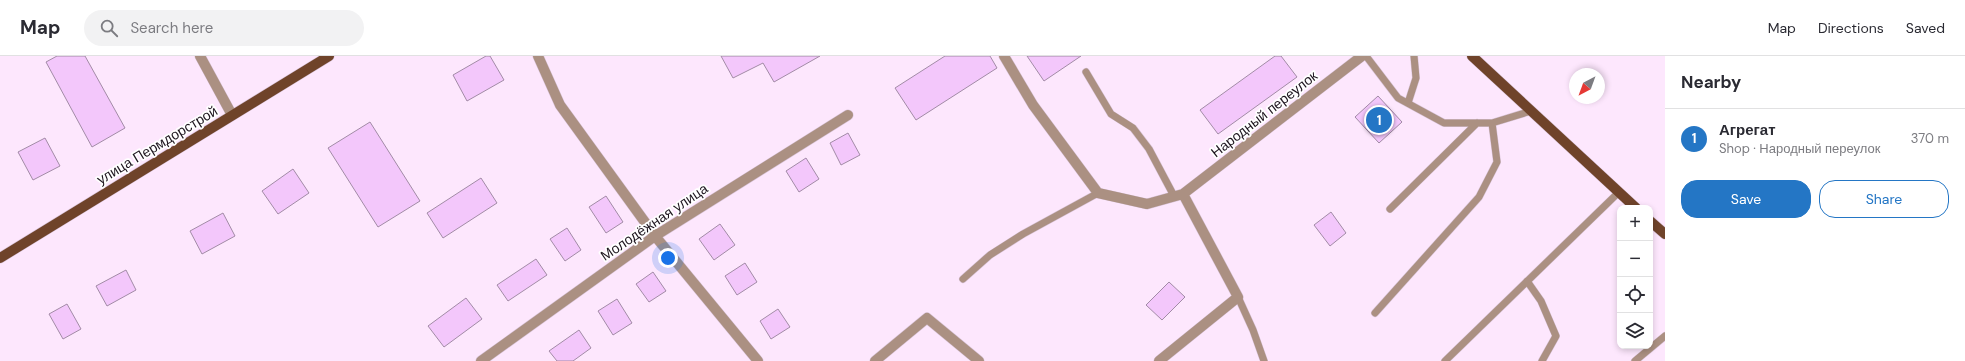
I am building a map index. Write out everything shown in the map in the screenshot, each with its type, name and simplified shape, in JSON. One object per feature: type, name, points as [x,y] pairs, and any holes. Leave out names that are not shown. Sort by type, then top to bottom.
[{"type":"main road","name":"улица Пермдорстрой","points":[[0,258],[329,56]]},
{"type":"main road","points":[[1472,56],[1633,205]]},
{"type":"main road","points":[[1653,224],[1665,234]]},
{"type":"street","points":[[200,56],[232,115]]},
{"type":"street","points":[[538,56],[560,105],[655,236],[758,361]]},
{"type":"street","points":[[1004,56],[1033,105],[1098,193],[1147,204],[1178,195],[1238,297],[1159,361]]},
{"type":"street","name":"Народный переулок","points":[[1178,195],[1362,56]]},
{"type":"street","name":"Молодёжная улица","points":[[481,361],[655,236],[848,114]]},
{"type":"street","points":[[874,361],[928,318],[979,361]]},
{"type":"lane","points":[[1366,56],[1398,98],[1444,123],[1492,123],[1531,111]]},
{"type":"lane","points":[[1408,104],[1416,78],[1414,56]]},
{"type":"lane","points":[[1086,72],[1112,114],[1133,128],[1149,149],[1178,195]]},
{"type":"lane","points":[[1390,209],[1476,123]]},
{"type":"lane","points":[[1375,313],[1479,197],[1497,162],[1492,123]]},
{"type":"lane","points":[[1445,361],[1619,192]]},
{"type":"lane","points":[[963,279],[990,255],[1098,193]]},
{"type":"lane","points":[[1527,281],[1541,301],[1556,336],[1542,361]]},
{"type":"lane","points":[[1238,297],[1253,330],[1264,361]]},
{"type":"lane","points":[[1635,361],[1665,336]]},
{"type":"building","points":[[57,56],[85,56],[125,128],[92,147],[46,62]]},
{"type":"building","points":[[486,56],[490,56],[504,80],[467,101],[453,75]]},
{"type":"building","points":[[721,56],[820,56],[774,82],[763,63],[733,78]]},
{"type":"building","points":[[945,56],[990,56],[997,68],[916,120],[895,88]]},
{"type":"building","points":[[1027,56],[1081,56],[1044,81]]},
{"type":"building","points":[[1275,56],[1281,56],[1297,77],[1218,134],[1200,110]]},
{"type":"building","points":[[1378,96],[1402,122],[1379,143],[1355,117]]},
{"type":"building","points":[[370,122],[420,201],[378,227],[328,148]]},
{"type":"building","points":[[848,133],[860,155],[841,165],[830,143]]},
{"type":"building","points":[[45,138],[60,166],[33,180],[18,152]]},
{"type":"building","points":[[806,158],[819,179],[799,192],[786,171]]},
{"type":"building","points":[[293,169],[309,193],[278,214],[262,191]]},
{"type":"building","points":[[481,178],[497,203],[443,238],[427,213]]},
{"type":"building","points":[[606,196],[623,222],[606,233],[589,207]]},
{"type":"building","points":[[1331,212],[1346,233],[1330,246],[1314,225]]},
{"type":"building","points":[[223,213],[235,236],[202,254],[190,231]]},
{"type":"building","points":[[720,224],[735,245],[714,260],[699,239]]},
{"type":"building","points":[[567,228],[581,250],[565,261],[550,239]]},
{"type":"building","points":[[536,259],[547,275],[508,301],[497,285]]},
{"type":"building","points":[[745,263],[757,282],[737,295],[725,276]]},
{"type":"building","points":[[126,270],[136,290],[107,306],[96,286]]},
{"type":"building","points":[[653,272],[666,291],[649,302],[636,284]]},
{"type":"building","points":[[1169,282],[1185,297],[1162,320],[1146,305]]},
{"type":"building","points":[[466,298],[482,319],[444,347],[428,326]]},
{"type":"building","points":[[617,299],[632,323],[613,335],[598,311]]},
{"type":"building","points":[[67,304],[81,329],[63,339],[49,314]]},
{"type":"building","points":[[778,309],[790,327],[771,339],[760,321]]},
{"type":"building","points":[[579,330],[591,348],[573,361],[557,361],[549,351]]},
{"type":"place","name":"Агрегат","points":[[1379,120]]}]
